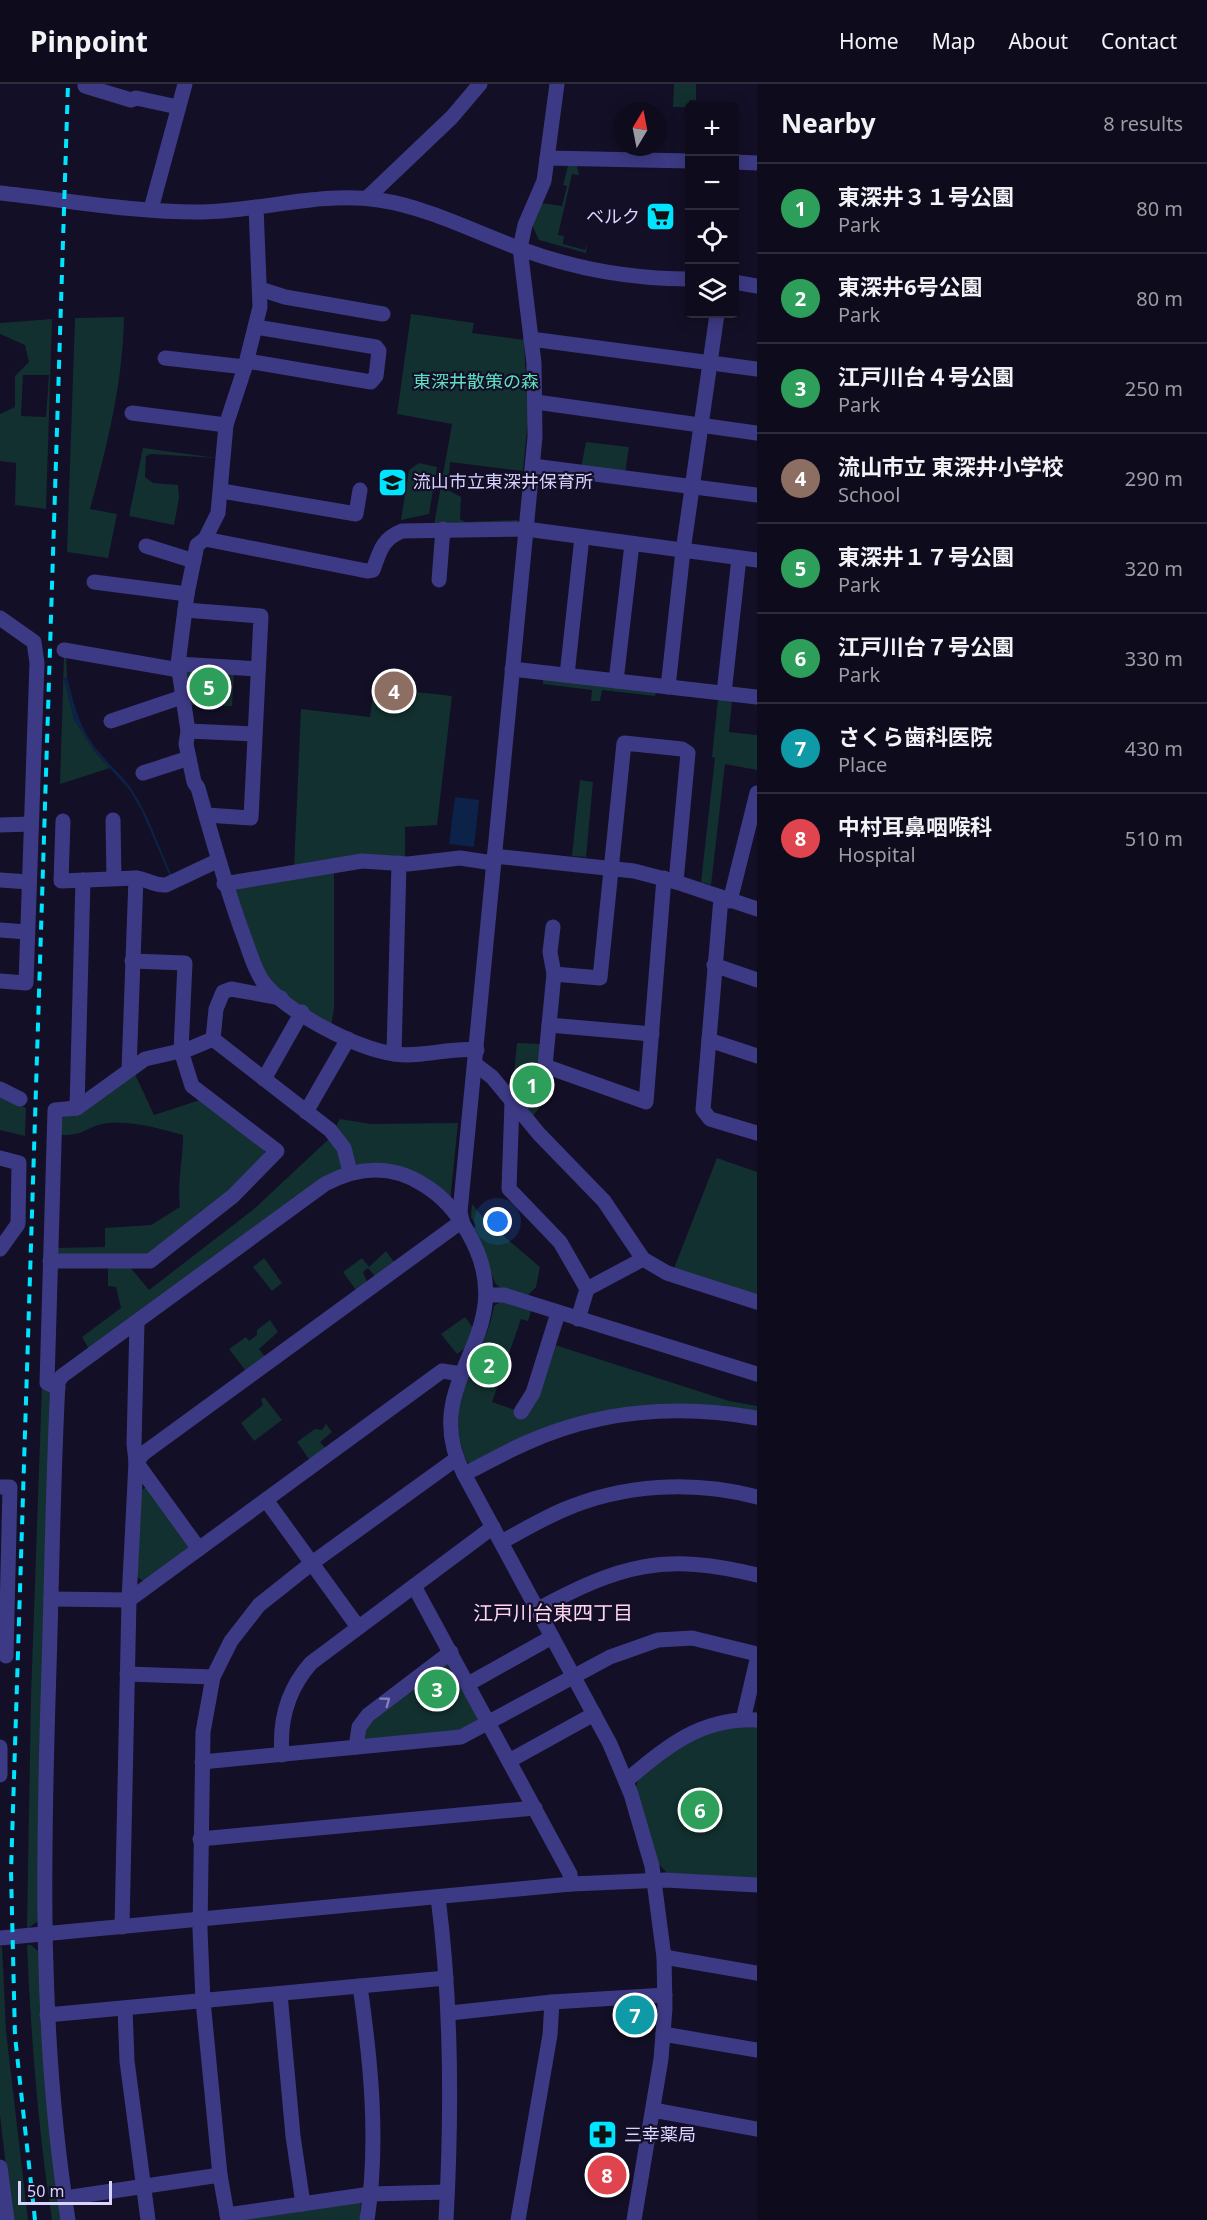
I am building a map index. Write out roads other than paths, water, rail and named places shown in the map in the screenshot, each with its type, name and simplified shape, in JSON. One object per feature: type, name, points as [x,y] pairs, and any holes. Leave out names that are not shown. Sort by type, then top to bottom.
[{"type":"street","points":[[151,209],[185,84]]},
{"type":"street","points":[[367,198],[452,117],[480,84]]},
{"type":"street","points":[[557,84],[544,181],[525,225],[520,248],[536,402],[533,466],[460,1212],[482,1264],[487,1295],[482,1325],[462,1374],[450,1412],[450,1436],[456,1459],[594,1714],[626,1781],[643,1831],[655,1880],[664,1957],[663,2034],[653,2110],[634,2220]]},
{"type":"street","points":[[85,86],[131,99],[136,98],[178,107]]},
{"type":"street","points":[[547,158],[685,161]]},
{"type":"street","points":[[739,162],[757,162]]},
{"type":"street","points":[[0,194],[204,212],[330,198],[367,198],[406,206],[520,248],[611,273],[685,279]]},
{"type":"street","points":[[256,207],[260,289],[256,327],[226,425],[222,491],[218,513],[205,538],[197,545],[187,594],[178,667],[188,731],[189,758],[224,884],[255,966],[264,983],[328,1031],[394,1054],[419,1057],[459,1048],[476,1057],[539,1134],[604,1201],[643,1259],[667,1273],[757,1302]]},
{"type":"street","points":[[739,283],[757,286]]},
{"type":"street","points":[[260,289],[285,297],[383,314]]},
{"type":"street","points":[[668,687],[683,552],[716,318]]},
{"type":"street","points":[[165,358],[246,364],[371,382],[376,376],[379,351],[376,347],[256,327]]},
{"type":"street","points":[[531,339],[757,369]]},
{"type":"street","points":[[536,402],[757,433]]},
{"type":"street","points":[[132,413],[226,425]]},
{"type":"street","points":[[533,466],[757,495]]},
{"type":"street","points":[[222,491],[356,514],[360,490]]},
{"type":"street","points":[[205,538],[367,571],[373,570],[380,549],[387,538],[402,531],[443,529],[526,529],[683,552],[757,560]]},
{"type":"street","points":[[440,580],[443,529]]},
{"type":"street","points":[[567,675],[582,537]]},
{"type":"street","points":[[616,681],[632,544]]},
{"type":"street","points":[[146,546],[194,561]]},
{"type":"street","points":[[724,693],[739,558]]},
{"type":"street","points":[[94,582],[187,594]]},
{"type":"street","points":[[185,610],[261,616],[251,818],[206,815]]},
{"type":"street","points":[[0,618],[36,646],[26,983],[0,981]]},
{"type":"street","points":[[64,650],[178,667],[258,669]]},
{"type":"street","points":[[512,669],[757,697]]},
{"type":"street","points":[[111,721],[182,696]]},
{"type":"street","points":[[188,731],[255,734]]},
{"type":"street","points":[[553,927],[550,952],[554,974],[545,1066],[646,1102],[670,880],[690,760],[688,753],[682,749],[624,743],[600,978],[554,974]]},
{"type":"street","points":[[143,773],[189,758]]},
{"type":"street","points":[[757,793],[725,899],[714,965],[704,1113],[710,1119],[757,1133]]},
{"type":"street","points":[[113,820],[114,878]]},
{"type":"street","points":[[63,821],[61,881],[136,878],[147,879],[157,885],[166,885],[217,861]]},
{"type":"street","points":[[0,825],[31,824]]},
{"type":"street","points":[[224,884],[362,861],[399,863],[460,858],[494,859],[610,868],[670,880],[757,909]]},
{"type":"street","points":[[394,1054],[399,863]]},
{"type":"street","points":[[129,1070],[136,878]]},
{"type":"street","points":[[0,880],[29,882]]},
{"type":"street","points":[[77,1108],[83,880]]},
{"type":"street","points":[[0,930],[27,932]]},
{"type":"street","points":[[50,1261],[150,1261],[233,1196],[277,1151],[192,1086],[182,1051],[184,963],[132,961]]},
{"type":"street","points":[[714,965],[757,980]]},
{"type":"street","points":[[213,1039],[216,1009],[223,992],[231,989],[281,998]]},
{"type":"street","points":[[264,1079],[302,1012]]},
{"type":"street","points":[[549,1025],[652,1034]]},
{"type":"street","points":[[57,1388],[46,1383],[55,1110],[77,1108],[145,1059],[182,1051],[213,1039]]},
{"type":"street","points":[[213,1039],[339,1140],[350,1172]]},
{"type":"street","points":[[306,1112],[348,1039]]},
{"type":"street","points":[[709,1040],[757,1056]]},
{"type":"street","points":[[0,1089],[20,1099]]},
{"type":"street","points":[[512,1102],[509,1189],[560,1242],[587,1289]]},
{"type":"street","points":[[0,1158],[19,1162],[18,1224],[0,1249]]},
{"type":"street","points":[[68,2220],[46,2015],[43,1934],[57,1388],[62,1376],[325,1184],[350,1172],[383,1170],[411,1178],[439,1196],[462,1221]]},
{"type":"street","points":[[136,1462],[144,1453],[462,1221]]},
{"type":"street","points":[[578,1319],[587,1289],[643,1259]]},
{"type":"street","points":[[487,1295],[504,1295],[757,1374]]},
{"type":"street","points":[[521,1412],[533,1393],[558,1313]]},
{"type":"street","points":[[122,1927],[129,1600],[136,1462],[134,1444],[137,1322]]},
{"type":"street","points":[[51,1599],[129,1600],[442,1371],[462,1374]]},
{"type":"street","points":[[464,1474],[526,1443],[600,1419],[651,1411],[700,1411],[757,1418]]},
{"type":"street","points":[[447,2192],[370,2194],[227,2217],[220,2175],[203,2001],[200,1839],[206,1709],[213,1677],[223,1653],[242,1625],[266,1599],[456,1459]]},
{"type":"street","points":[[136,1462],[199,1549]]},
{"type":"street","points":[[0,1487],[10,1487],[6,1656],[0,1652]]},
{"type":"street","points":[[501,1542],[563,1510],[636,1490],[702,1488],[757,1497]]},
{"type":"street","points":[[266,1500],[358,1627]]},
{"type":"street","points":[[282,1755],[283,1718],[297,1682],[323,1652],[493,1527]]},
{"type":"street","points":[[538,1610],[594,1580],[637,1566],[677,1562],[700,1563],[757,1575]]},
{"type":"street","points":[[414,1586],[570,1874],[571,1884]]},
{"type":"street","points":[[468,1684],[552,1637]]},
{"type":"street","points":[[202,1762],[461,1737],[622,1651],[669,1638],[704,1640],[757,1654]]},
{"type":"street","points":[[356,1747],[359,1727],[368,1715],[451,1652]]},
{"type":"street","points":[[626,1781],[659,1751],[685,1735],[719,1723],[750,1720],[757,1660]]},
{"type":"street","points":[[127,1674],[213,1677]]},
{"type":"street","points":[[509,1761],[594,1714]]},
{"type":"street","points":[[0,1747],[0,1775]]},
{"type":"street","points":[[200,1839],[535,1808]]},
{"type":"street","points":[[0,1938],[571,1884],[655,1880],[757,1885]]},
{"type":"street","points":[[438,1896],[450,2013],[452,2108],[446,2220]]},
{"type":"street","points":[[664,1957],[757,1973]]},
{"type":"street","points":[[46,2015],[446,1978]]},
{"type":"street","points":[[360,1986],[371,2085],[370,2194],[367,2220]]},
{"type":"street","points":[[280,1994],[293,2136],[303,2204]]},
{"type":"street","points":[[450,2013],[552,2002],[665,1995]]},
{"type":"street","points":[[518,2220],[550,2035],[552,2002]]},
{"type":"street","points":[[125,2008],[127,2061],[148,2220]]},
{"type":"street","points":[[663,2034],[757,2050]]},
{"type":"street","points":[[653,2110],[757,2128]]},
{"type":"street","points":[[0,2167],[7,2220]]},
{"type":"street","points":[[65,2198],[220,2175]]},
{"type":"water","points":[[67,677],[82,726],[92,744],[128,785],[138,800],[173,878],[171,879],[142,811],[129,789],[95,752],[74,719],[64,678]]},
{"type":"water","points":[[455,797],[479,800],[474,847],[449,844]]},
{"type":"railway","points":[[35,2220],[15,2036],[11,1872],[68,84]]},
{"type":"place","name":"ベルク","points":[[661,217]]},
{"type":"place","name":"流山市立東深井保育所","points":[[392,482]]},
{"type":"place","name":"東深井１７号公園","points":[[209,687]]},
{"type":"place","name":"流山市立 東深井小学校","points":[[394,691]]},
{"type":"place","name":"東深井３１号公園","points":[[532,1085]]},
{"type":"place","name":"東深井6号公園","points":[[489,1365]]},
{"type":"place","name":"江戸川台４号公園","points":[[437,1689]]},
{"type":"place","name":"江戸川台７号公園","points":[[700,1810]]},
{"type":"place","name":"さくら歯科医院","points":[[635,2015]]},
{"type":"place","name":"三幸薬局","points":[[603,2135]]},
{"type":"place","name":"中村耳鼻咽喉科","points":[[607,2175]]},
{"type":"district","name":"江戸川台東四丁目","points":[[553,1613]]},
{"type":"park label","name":"東深井散策の森","points":[[476,382]]}]
